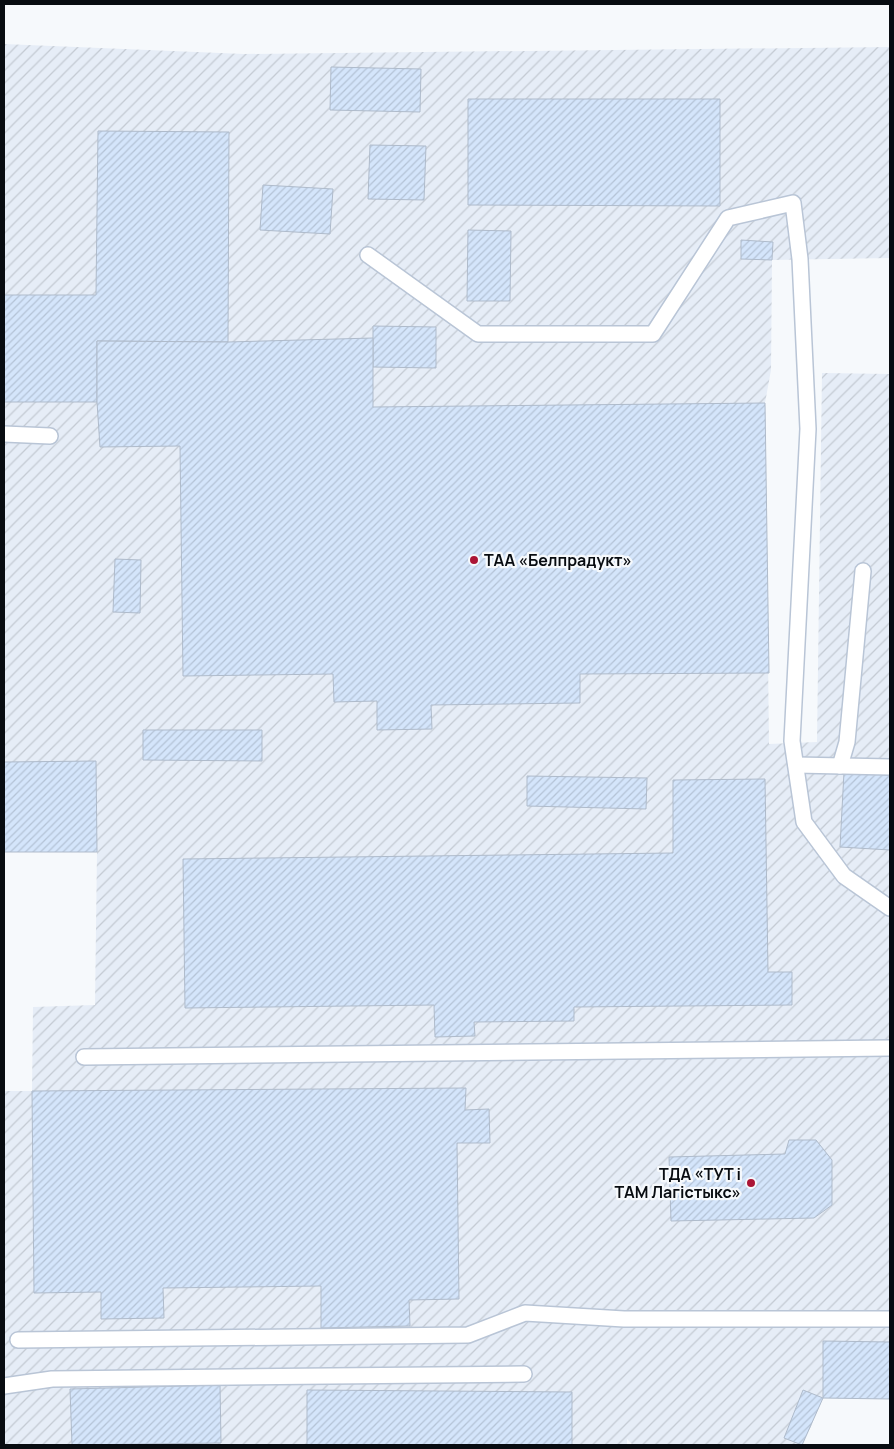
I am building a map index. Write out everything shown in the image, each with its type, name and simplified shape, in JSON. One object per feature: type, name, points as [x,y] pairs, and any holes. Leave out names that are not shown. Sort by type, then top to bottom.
[{"type":"lane","points":[[368,255],[478,334],[653,334],[728,218],[794,203],[800,260],[808,429],[792,741],[804,822],[844,876],[890,908]]},
{"type":"lane","points":[[4,434],[50,436]]},
{"type":"lane","points":[[840,766],[847,742],[864,571]]},
{"type":"lane","points":[[796,765],[890,767]]},
{"type":"lane","points":[[84,1057],[890,1048]]},
{"type":"lane","points":[[18,1340],[468,1335],[525,1313],[624,1320],[890,1319]]},
{"type":"lane","points":[[4,1386],[52,1379],[524,1374]]},
{"type":"shaded area","points":[[4,44],[244,54],[890,47],[890,258],[772,260],[771,370],[765,403],[769,744],[817,742],[822,373],[890,374],[890,1399],[823,1398],[803,1445],[633,1445],[627,1439],[627,1445],[4,1445],[4,1091],[32,1091],[33,1007],[95,1005],[97,852],[4,852]]},
{"type":"building","points":[[331,67],[421,69],[420,112],[330,110]]},
{"type":"building","points":[[468,99],[720,99],[720,206],[468,205]]},
{"type":"building","points":[[98,131],[229,132],[228,342],[97,341],[97,402],[4,402],[4,295],[96,295]]},
{"type":"building","points":[[370,145],[426,146],[424,200],[368,199]]},
{"type":"building","points":[[263,185],[333,189],[330,234],[260,230]]},
{"type":"building","points":[[468,230],[511,231],[510,301],[467,301]]},
{"type":"building","points":[[741,240],[773,242],[772,260],[741,259]]},
{"type":"building","points":[[373,326],[436,327],[436,368],[373,367]]},
{"type":"building","name":"ТАА «Белпрадукт»","points":[[373,338],[373,407],[765,403],[769,673],[580,674],[580,703],[431,705],[432,729],[377,730],[377,701],[334,702],[333,674],[183,676],[180,446],[100,447],[97,402],[97,341],[228,342]]},
{"type":"building","points":[[115,559],[141,560],[140,613],[113,612]]},
{"type":"building","points":[[143,730],[262,730],[262,761],[143,760]]},
{"type":"building","points":[[96,761],[97,852],[4,852],[4,762]]},
{"type":"building","points":[[844,772],[890,774],[890,850],[840,847]]},
{"type":"building","points":[[527,776],[647,778],[646,809],[527,806]]},
{"type":"building","points":[[765,779],[768,972],[792,972],[792,1005],[574,1007],[574,1021],[474,1022],[475,1036],[435,1037],[434,1005],[185,1008],[183,859],[673,853],[673,780]]},
{"type":"building","points":[[466,1088],[465,1110],[489,1109],[490,1143],[457,1143],[459,1299],[409,1300],[410,1326],[321,1328],[321,1286],[163,1288],[164,1318],[101,1319],[101,1292],[34,1293],[32,1091]]},
{"type":"building","name":"ТДА «ТУТ і ТАМ Лагістыкс»","points":[[789,1140],[816,1140],[832,1160],[832,1205],[814,1218],[671,1221],[669,1157],[785,1154]]},
{"type":"building","points":[[823,1341],[890,1342],[890,1399],[823,1398]]},
{"type":"building","points":[[220,1385],[221,1443],[72,1445],[70,1389]]},
{"type":"building","points":[[307,1390],[572,1392],[572,1445],[307,1445]]},
{"type":"building","points":[[803,1390],[823,1398],[802,1445],[784,1438]]},
{"type":"place","name":"ТАА «Белпрадукт»","points":[[474,560]]},
{"type":"place","name":"ТДА «ТУТ і ТАМ Лагістыкс»","points":[[751,1183]]}]
